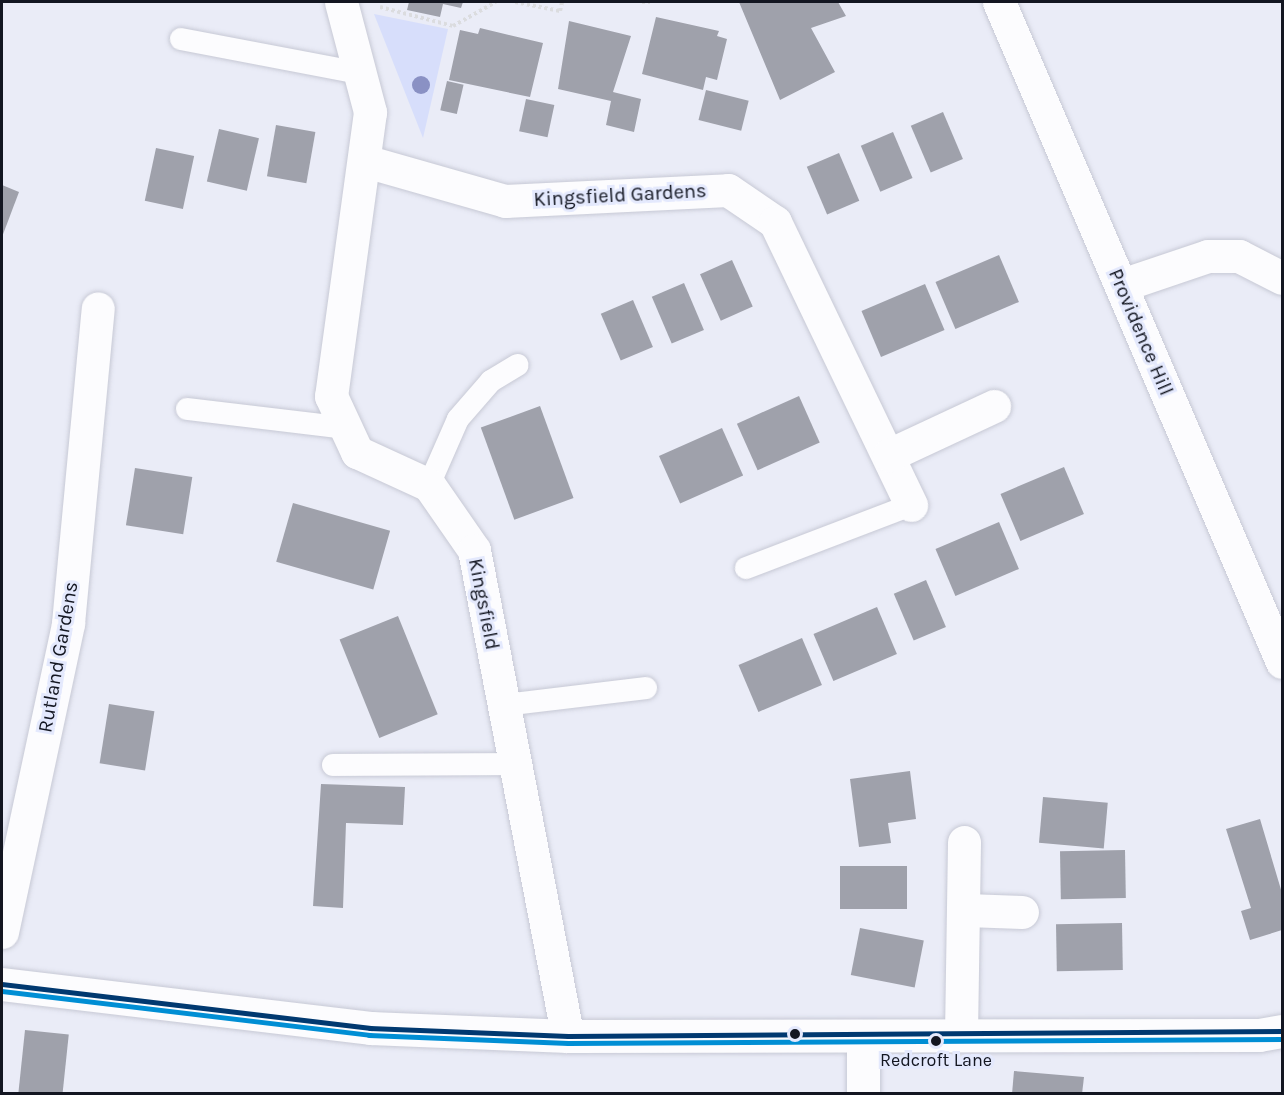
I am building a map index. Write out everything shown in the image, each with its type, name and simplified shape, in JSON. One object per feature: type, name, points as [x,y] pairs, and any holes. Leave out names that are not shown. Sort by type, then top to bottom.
[{"type":"street","name":"Providence Hill","points":[[999,2],[1282,662]]},
{"type":"street","points":[[357,3],[360,73],[370,112],[331,396],[357,452],[429,485]]},
{"type":"street","name":"Kingsfield Gardens","points":[[365,161],[504,201],[728,190],[774,222],[889,455],[910,505]]},
{"type":"street","points":[[1122,285],[1208,256],[1239,256],[1282,278]]},
{"type":"street","name":"Rutland Gardens","points":[[2,932],[68,623],[98,308]]},
{"type":"street","points":[[889,455],[994,406]]},
{"type":"street","name":"Kingsfield","points":[[429,485],[474,550],[568,1036]]},
{"type":"street","points":[[961,1034],[966,910],[964,842]]},
{"type":"street","points":[[966,910],[1022,912]]},
{"type":"street","points":[[2,984],[370,1028],[568,1036],[863,1038],[961,1034],[1259,1035],[1282,1030]]},
{"type":"street","points":[[863,1038],[863,1094]]},
{"type":"lane","points":[[181,39],[360,73]]},
{"type":"lane","points":[[429,485],[458,419],[491,381],[518,365]]},
{"type":"lane","points":[[186,409],[346,428]]},
{"type":"lane","points":[[746,568],[910,505]]},
{"type":"lane","points":[[504,705],[646,688]]},
{"type":"lane","points":[[333,765],[516,764]]},
{"type":"path","points":[[357,3],[453,26],[496,2]]},
{"type":"path","points":[[515,2],[560,11],[562,2]]},
{"type":"path","points":[[642,2],[650,2]]},
{"type":"shaded area","points":[[374,14],[448,29],[423,138]]},
{"type":"building","points":[[409,2],[463,2],[461,8],[443,4],[440,17],[407,10]]},
{"type":"building","points":[[739,2],[838,2],[846,16],[811,28],[835,72],[780,100]]},
{"type":"building","points":[[656,17],[719,31],[717,36],[727,39],[717,80],[706,77],[703,90],[642,74]]},
{"type":"building","points":[[569,21],[631,36],[613,92],[641,99],[634,132],[606,125],[611,101],[558,89]]},
{"type":"building","points":[[480,28],[543,43],[530,97],[449,80],[460,30],[478,34]]},
{"type":"building","points":[[447,81],[464,85],[457,114],[440,110]]},
{"type":"building","points":[[706,90],[749,101],[741,131],[699,120]]},
{"type":"building","points":[[526,99],[554,105],[548,137],[519,131]]},
{"type":"building","points":[[943,112],[963,159],[931,173],[911,126]]},
{"type":"building","points":[[276,125],[315,132],[306,183],[267,176]]},
{"type":"building","points":[[219,129],[259,138],[247,191],[207,182]]},
{"type":"building","points":[[893,132],[913,178],[880,192],[861,146]]},
{"type":"building","points":[[156,148],[194,156],[183,209],[145,201]]},
{"type":"building","points":[[839,153],[859,201],[827,215],[807,167]]},
{"type":"building","points":[[2,185],[19,192],[2,237]]},
{"type":"building","points":[[999,255],[1019,302],[955,329],[935,282]]},
{"type":"building","points":[[732,260],[753,307],[721,321],[700,274]]},
{"type":"building","points":[[684,283],[704,330],[672,344],[652,297]]},
{"type":"building","points":[[925,284],[945,330],[881,357],[861,311]]},
{"type":"building","points":[[633,300],[653,347],[621,361],[601,314]]},
{"type":"building","points":[[799,396],[820,443],[758,470],[737,424]]},
{"type":"building","points":[[540,406],[574,498],[514,520],[481,428]]},
{"type":"building","points":[[722,428],[743,476],[680,504],[659,456]]},
{"type":"building","points":[[1064,467],[1084,514],[1020,541],[1000,494]]},
{"type":"building","points":[[135,468],[192,477],[183,534],[126,525]]},
{"type":"building","points":[[293,503],[390,531],[373,589],[276,562]]},
{"type":"building","points":[[999,522],[1019,569],[955,596],[935,549]]},
{"type":"building","points":[[926,580],[946,627],[914,641],[894,594]]},
{"type":"building","points":[[877,607],[897,654],[833,681],[813,634]]},
{"type":"building","points":[[398,616],[438,714],[379,738],[340,640]]},
{"type":"building","points":[[802,638],[822,685],[758,712],[738,665]]},
{"type":"building","points":[[109,704],[154,711],[145,770],[100,763]]},
{"type":"building","points":[[910,771],[916,819],[888,823],[891,843],[859,847],[850,779]]},
{"type":"building","points":[[321,784],[405,787],[403,825],[346,823],[343,908],[313,906]]},
{"type":"building","points":[[1043,797],[1108,803],[1104,848],[1039,843]]},
{"type":"building","points":[[1260,819],[1282,893],[1282,930],[1250,940],[1241,911],[1251,908],[1226,829]]},
{"type":"building","points":[[1125,850],[1126,898],[1061,899],[1060,851]]},
{"type":"building","points":[[840,866],[907,866],[907,909],[840,909]]},
{"type":"building","points":[[1122,923],[1123,970],[1057,971],[1056,924]]},
{"type":"building","points":[[860,928],[924,940],[915,988],[851,975]]},
{"type":"building","points":[[25,1030],[69,1035],[63,1094],[18,1094]]},
{"type":"building","points":[[1014,1071],[1084,1077],[1082,1094],[1012,1094]]},
{"type":"transit line","points":[[2,984],[370,1028],[568,1036],[1282,1031]]},
{"type":"transit line","points":[[2,991],[369,1035],[568,1043],[1282,1039]]},
{"type":"place","name":"Redcroft Lane","points":[[936,1041]]}]
